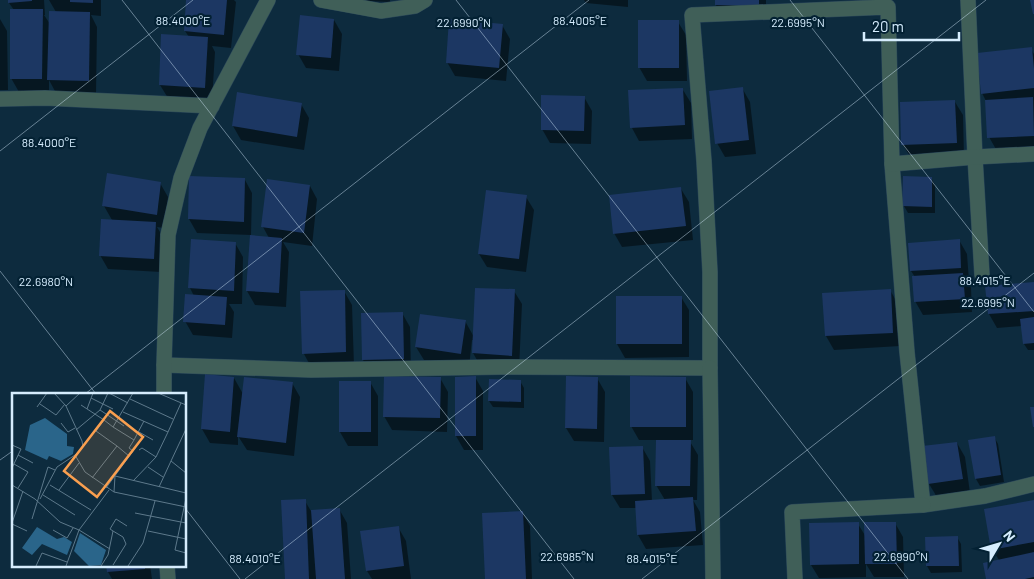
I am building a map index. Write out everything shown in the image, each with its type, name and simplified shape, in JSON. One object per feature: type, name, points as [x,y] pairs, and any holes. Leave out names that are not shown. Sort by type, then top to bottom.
[{"type":"street","points":[[164,393],[168,235],[181,178],[200,128],[268,0]]},
{"type":"street","points":[[321,0],[381,11],[415,6],[425,0]]},
{"type":"street","points":[[968,0],[982,275]]},
{"type":"street","points":[[714,579],[710,272],[704,161],[692,8],[889,3],[892,164],[907,352],[923,505]]},
{"type":"street","points":[[0,99],[44,98],[212,106]]},
{"type":"street","points":[[892,164],[1034,154]]},
{"type":"street","points":[[164,366],[311,370],[502,366],[710,368]]},
{"type":"street","points":[[795,579],[792,512],[923,505],[985,496],[1034,484]]},
{"type":"street","points":[[167,566],[168,579]]},
{"type":"building","points":[[8,0],[32,0],[32,1],[8,3]]},
{"type":"building","points":[[70,0],[93,0],[93,3],[70,2]]},
{"type":"building","points":[[186,0],[227,0],[224,35],[184,31]]},
{"type":"building","points":[[715,0],[759,0],[759,5],[715,5]]},
{"type":"building","points":[[1030,0],[1034,0],[1034,14],[1033,14]]},
{"type":"building","points":[[10,9],[43,9],[42,79],[10,79]]},
{"type":"building","points":[[49,11],[90,12],[89,81],[47,80]]},
{"type":"building","points":[[300,15],[334,19],[331,58],[296,55]]},
{"type":"building","points":[[449,19],[503,24],[499,68],[446,63]]},
{"type":"building","points":[[638,20],[679,20],[679,68],[638,68]]},
{"type":"building","points":[[161,34],[208,37],[205,88],[159,85]]},
{"type":"building","points":[[1032,47],[1034,88],[981,94],[977,53]]},
{"type":"building","points":[[743,87],[749,140],[715,144],[709,91]]},
{"type":"building","points":[[683,88],[685,125],[630,128],[628,90]]},
{"type":"building","points":[[237,92],[302,103],[297,137],[232,126]]},
{"type":"building","points":[[541,95],[585,96],[584,131],[541,130]]},
{"type":"building","points":[[1033,97],[1034,136],[987,138],[985,100]]},
{"type":"building","points":[[955,100],[957,143],[901,145],[900,102]]},
{"type":"building","points":[[107,173],[161,182],[157,215],[102,206]]},
{"type":"building","points":[[189,176],[245,178],[244,222],[188,219]]},
{"type":"building","points":[[903,176],[932,177],[932,207],[902,206]]},
{"type":"building","points":[[267,179],[310,185],[304,233],[261,227]]},
{"type":"building","points":[[681,187],[686,226],[613,234],[609,195]]},
{"type":"building","points":[[486,190],[527,195],[519,259],[478,254]]},
{"type":"building","points":[[101,219],[156,222],[154,259],[99,256]]},
{"type":"building","points":[[250,235],[282,238],[279,293],[246,291]]},
{"type":"building","points":[[191,239],[236,242],[234,291],[188,288]]},
{"type":"building","points":[[960,239],[961,268],[910,271],[908,243]]},
{"type":"building","points":[[963,273],[965,299],[914,302],[912,276]]},
{"type":"building","points":[[1034,282],[1034,311],[988,314],[985,286]]},
{"type":"building","points":[[475,288],[515,289],[512,356],[472,353]]},
{"type":"building","points":[[891,289],[893,333],[825,336],[822,293]]},
{"type":"building","points":[[345,290],[346,352],[302,354],[300,291]]},
{"type":"building","points":[[185,294],[227,297],[225,325],[183,322]]},
{"type":"building","points":[[616,296],[682,296],[682,344],[616,344]]},
{"type":"building","points":[[403,312],[404,359],[362,360],[361,313]]},
{"type":"building","points":[[420,314],[466,320],[461,354],[415,347]]},
{"type":"building","points":[[1034,317],[1034,343],[1023,344],[1020,319]]},
{"type":"building","points":[[205,374],[234,377],[230,432],[201,429]]},
{"type":"building","points":[[384,376],[441,377],[440,418],[383,417]]},
{"type":"building","points":[[476,376],[476,436],[455,436],[455,377]]},
{"type":"building","points":[[566,376],[598,377],[597,429],[565,428]]},
{"type":"building","points":[[630,376],[686,377],[686,427],[630,427]]},
{"type":"building","points":[[244,377],[293,382],[286,443],[237,437]]},
{"type":"building","points":[[489,379],[521,380],[521,402],[488,401]]},
{"type":"building","points":[[339,381],[371,381],[371,432],[339,432]]},
{"type":"building","points":[[1030,407],[1034,407],[1034,427],[1033,427]]},
{"type":"building","points":[[995,436],[1001,475],[975,479],[968,440]]},
{"type":"building","points":[[656,440],[691,440],[690,486],[655,486]]},
{"type":"building","points":[[957,442],[963,479],[928,484],[922,446]]},
{"type":"building","points":[[643,446],[645,494],[611,495],[609,447]]},
{"type":"building","points":[[693,497],[696,531],[637,535],[635,501]]},
{"type":"building","points":[[306,499],[309,579],[285,579],[281,500]]},
{"type":"building","points":[[1034,500],[1034,542],[991,550],[984,509]]},
{"type":"building","points":[[340,508],[345,579],[316,579],[311,510]]},
{"type":"building","points":[[523,511],[526,579],[485,579],[482,513]]},
{"type":"building","points":[[859,522],[859,564],[810,565],[809,523]]},
{"type":"building","points":[[864,522],[896,522],[897,564],[865,564]]},
{"type":"building","points":[[399,526],[404,566],[366,571],[360,531]]},
{"type":"building","points":[[958,536],[959,566],[926,566],[925,537]]},
{"type":"building","points":[[1034,552],[1034,577],[1025,579],[986,579],[983,563]]},
{"type":"building","points":[[106,566],[145,566],[145,569],[107,572]]}]
